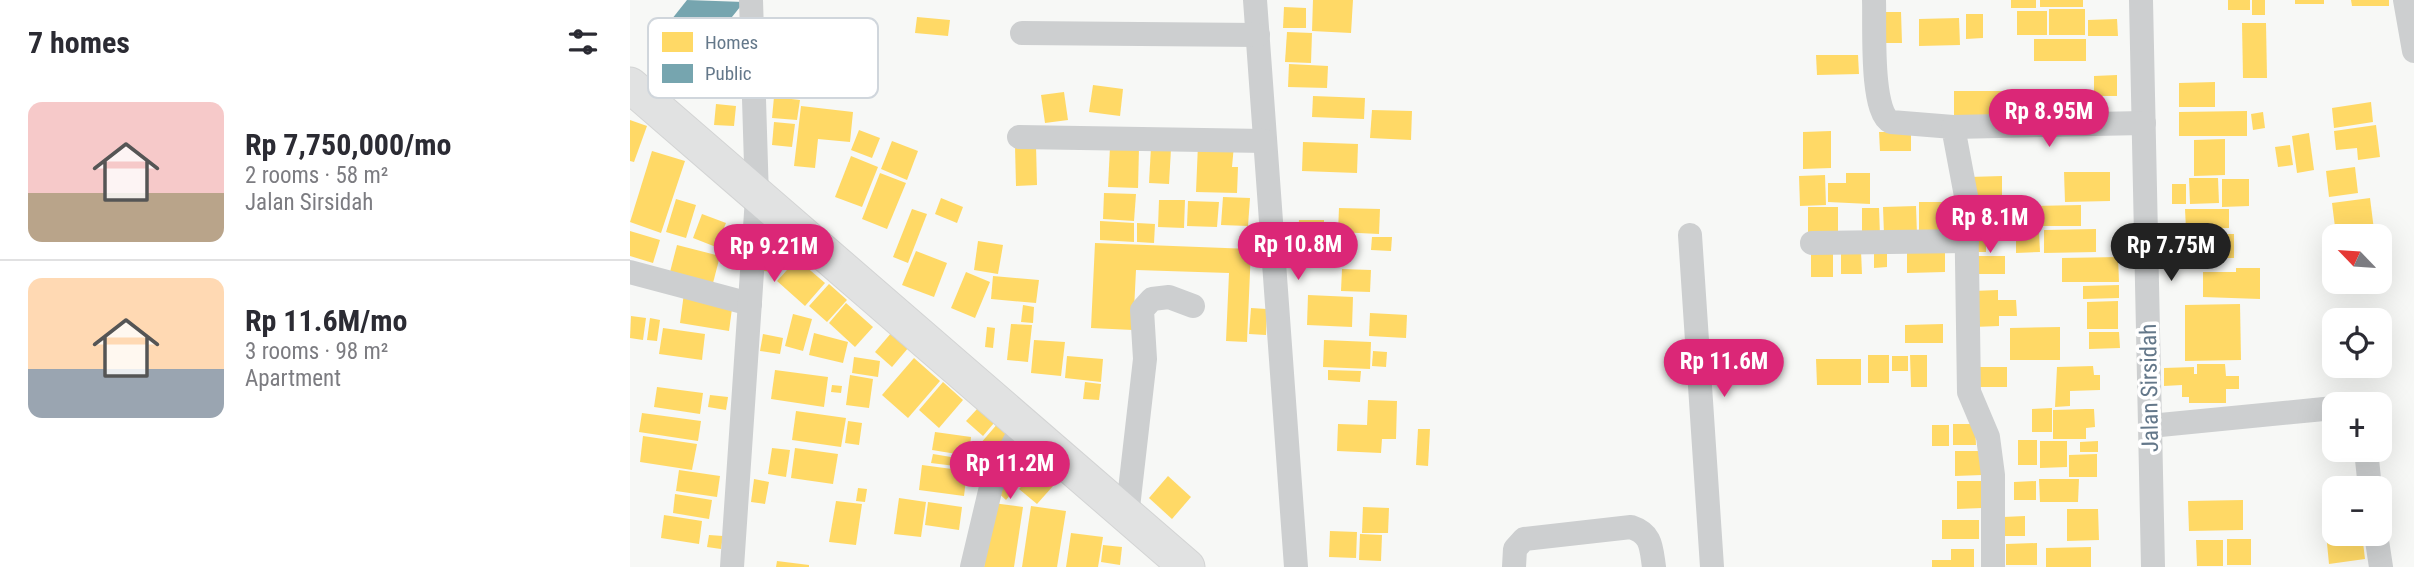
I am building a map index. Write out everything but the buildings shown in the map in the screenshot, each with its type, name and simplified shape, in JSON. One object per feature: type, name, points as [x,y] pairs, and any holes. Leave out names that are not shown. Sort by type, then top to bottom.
[{"type":"highway","points":[[630,85],[757,198],[1187,567]]},
{"type":"street","points":[[751,0],[752,18]]},
{"type":"street","points":[[1255,0],[1296,567]]},
{"type":"street","points":[[1874,0],[1879,108],[1883,117],[1891,122],[1953,127],[2144,123]]},
{"type":"street","name":"Jalan Sirsidah","points":[[2141,0],[2152,567]]},
{"type":"street","points":[[2405,0],[2414,51]]},
{"type":"street","points":[[1022,33],[1258,35]]},
{"type":"street","points":[[732,567],[757,198],[754,98]]},
{"type":"street","points":[[1953,127],[1966,196],[1969,392],[1988,436],[1993,475],[1993,567]]},
{"type":"street","points":[[1019,137],[1265,141]]},
{"type":"street","points":[[1690,235],[1712,567]]},
{"type":"street","points":[[1812,243],[1967,241]]},
{"type":"street","points":[[630,272],[750,303]]},
{"type":"street","points":[[1128,516],[1145,359],[1142,310],[1147,301],[1160,298],[1183,300],[1193,306]]},
{"type":"street","points":[[2150,426],[2322,409]]},
{"type":"street","points":[[972,567],[990,487],[1022,427]]},
{"type":"street","points":[[1514,567],[1514,549],[1524,539],[1631,527],[1643,531],[1650,540],[1654,567]]},
{"type":"street","points":[[2378,546],[2381,567]]}]
